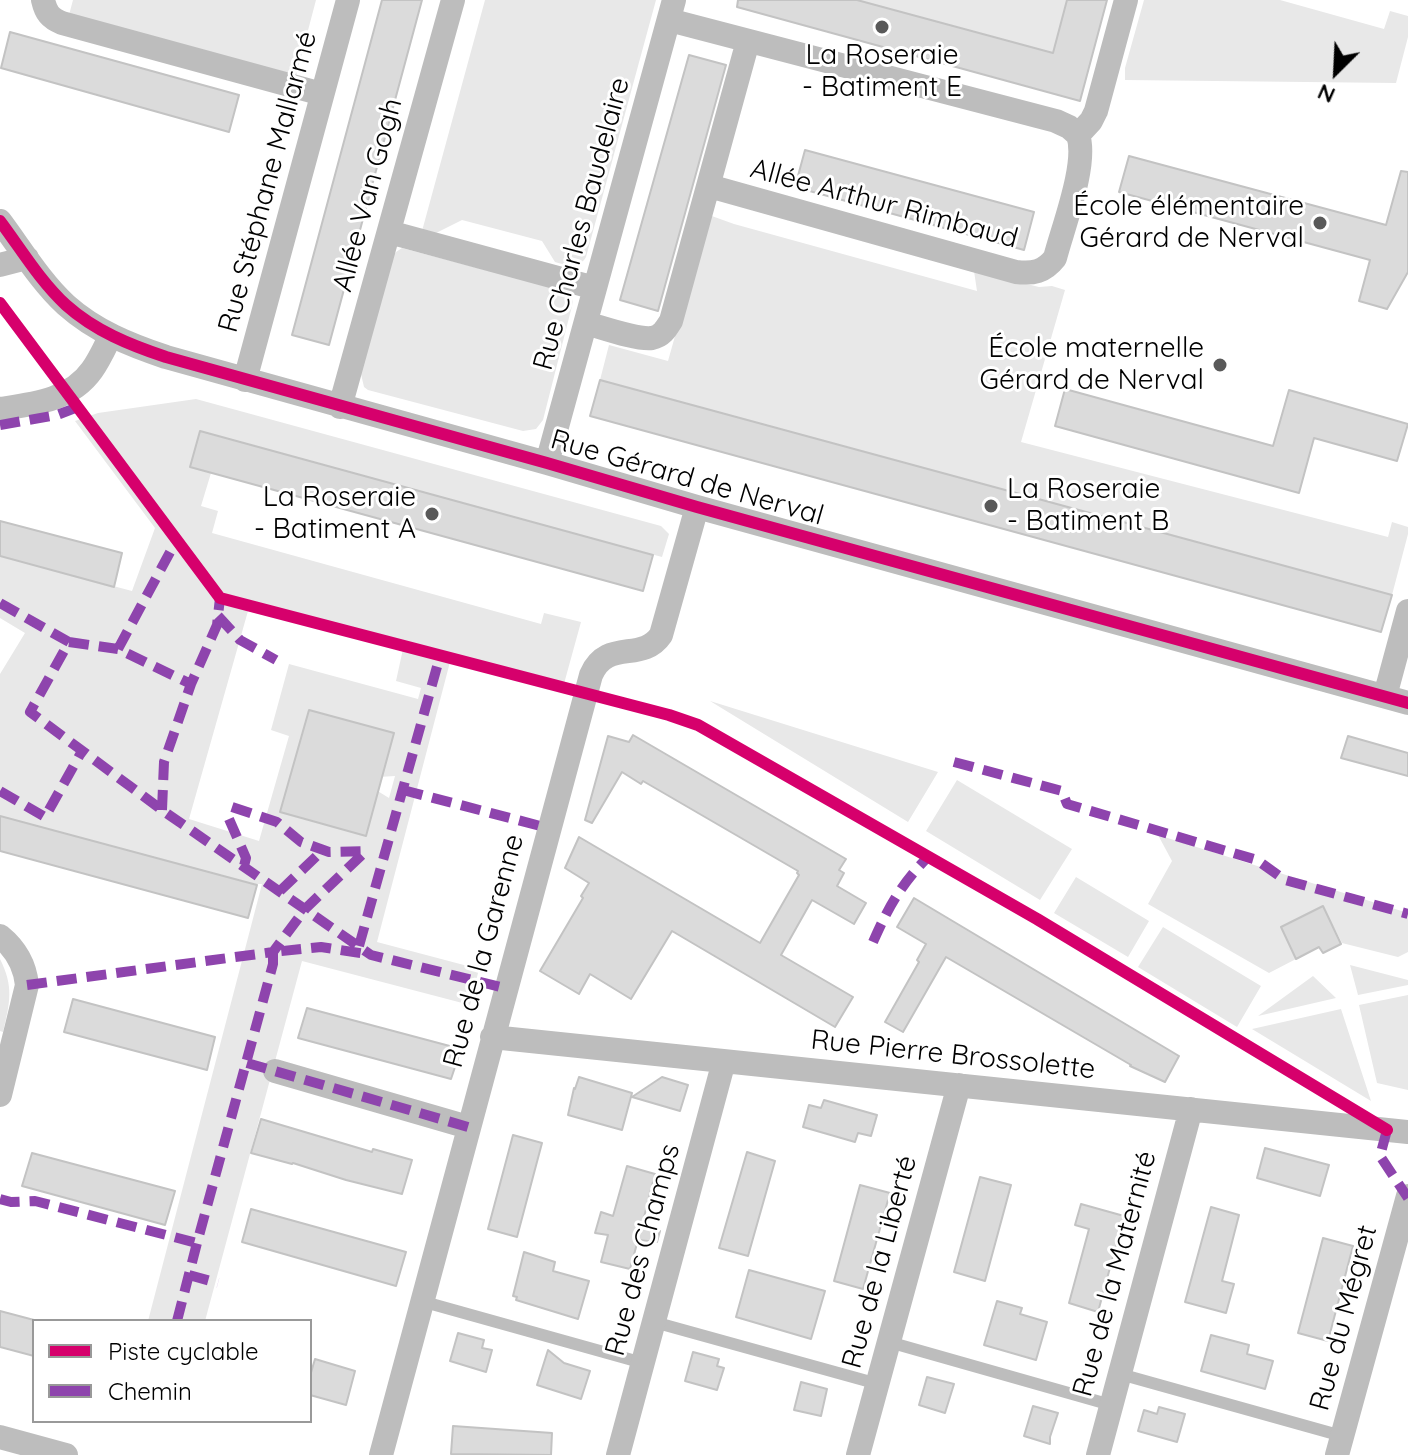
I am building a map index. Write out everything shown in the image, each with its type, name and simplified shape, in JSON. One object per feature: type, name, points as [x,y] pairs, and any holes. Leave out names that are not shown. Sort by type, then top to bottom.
[{"type":"street","points":[[43,0],[51,18],[62,23],[322,94]]},
{"type":"street","name":"Rue Stéphane Mallarmé","points":[[245,380],[348,0]]},
{"type":"street","name":"Allée Van Gogh","points":[[340,407],[453,0]]},
{"type":"street","points":[[671,10],[748,41],[1056,121],[1078,135],[1096,111],[1126,0]]},
{"type":"street","name":"Rue Charles Baudelaire","points":[[547,463],[671,10]]},
{"type":"street","name":"Allée Arthur Rimbaud","points":[[586,323],[642,338],[653,338],[662,334],[671,321],[748,41]]},
{"type":"street","name":"Allée Arthur Rimbaud","points":[[709,186],[1029,274],[1041,271],[1055,258],[1079,171],[1082,144],[1078,135]]},
{"type":"street","name":"Rue Gérard de Nerval","points":[[0,221],[67,306],[111,335],[166,357],[1396,699]]},
{"type":"street","points":[[389,232],[595,288]]},
{"type":"street","points":[[0,265],[27,258]]},
{"type":"street","points":[[0,409],[50,400],[74,388],[93,369],[111,335]]},
{"type":"street","name":"Rue de la Garenne","points":[[381,1455],[591,675],[600,659],[647,648],[661,635],[697,507]]},
{"type":"street","points":[[1396,699],[1408,611]]},
{"type":"street","points":[[0,936],[17,954],[27,985],[0,1095]]},
{"type":"street","name":"Rue Pierre Brossolette","points":[[492,1037],[1408,1132]]},
{"type":"street","name":"Rue des Champs","points":[[618,1455],[724,1061]]},
{"type":"street","points":[[275,1071],[468,1127]]},
{"type":"street","name":"Rue de la Liberté","points":[[858,1455],[959,1085]]},
{"type":"street","name":"Rue de la Maternité","points":[[1098,1455],[1191,1109]]},
{"type":"street","name":"Rue du Mégret","points":[[1340,1445],[1408,1196]]},
{"type":"street","points":[[0,1437],[66,1455]]},
{"type":"lane","points":[[421,1301],[643,1363]]},
{"type":"lane","points":[[654,1322],[878,1384]]},
{"type":"lane","points":[[889,1342],[1111,1405]]},
{"type":"lane","points":[[1120,1374],[1340,1445]]},
{"type":"shaded area","points":[[73,0],[316,0],[296,76],[69,15]]},
{"type":"shaded area","points":[[485,0],[656,0],[586,257],[580,264],[555,262],[542,241],[462,220],[434,234],[422,231]]},
{"type":"shaded area","points":[[857,0],[1067,0],[1053,53]]},
{"type":"shaded area","points":[[1144,0],[1280,0],[1384,29],[1390,11],[1408,16],[1408,37],[1396,83],[1125,80],[1125,68]]},
{"type":"shaded area","points":[[709,215],[977,291],[974,271],[1065,290],[1021,442],[1388,537],[1392,522],[1408,527],[1392,595],[600,380],[609,345],[668,361]]},
{"type":"shaded area","points":[[402,248],[570,293],[573,302],[543,420],[536,429],[523,431],[364,387],[361,374],[391,258]]},
{"type":"shaded area","points":[[196,399],[661,526],[669,534],[662,557],[200,431],[190,467],[211,473],[201,506],[218,511],[212,533],[541,624],[544,613],[581,622],[562,691],[450,662],[377,942],[479,969],[470,1005],[302,961],[206,1319],[149,1319],[262,884],[0,816],[0,674],[25,633],[0,618],[0,556],[132,591],[155,528],[75,421],[98,413]],"holes":[[[248,611],[271,617],[272,614],[403,649],[396,681],[421,688],[418,699],[289,664],[271,730],[289,736],[259,841],[189,819]],[[309,710],[394,733],[379,777],[395,776],[389,798],[376,790],[366,835],[281,812]]]},
{"type":"shaded area","points":[[710,701],[938,772],[908,822]]},
{"type":"shaded area","points":[[957,780],[1072,849],[1040,900],[926,831]]},
{"type":"shaded area","points":[[1158,835],[1408,913],[1408,952],[1398,957],[1342,943],[1323,906],[1281,927],[1296,959],[1269,973],[1148,904],[1172,861]]},
{"type":"shaded area","points":[[1076,877],[1149,921],[1128,957],[1054,913]]},
{"type":"shaded area","points":[[1163,927],[1261,986],[1237,1027],[1138,967]]},
{"type":"shaded area","points":[[0,959],[9,995],[3,1032],[0,1031]]},
{"type":"shaded area","points":[[1350,965],[1408,980],[1408,985],[1358,995]]},
{"type":"shaded area","points":[[1313,976],[1336,998],[1258,1016]]},
{"type":"shaded area","points":[[1408,995],[1408,1090],[1377,1083],[1359,1005]]},
{"type":"shaded area","points":[[1341,1009],[1371,1101],[1252,1029]]},
{"type":"building","points":[[382,0],[422,0],[329,345],[292,335]]},
{"type":"building","name":"La Roseraie - Batiment E","points":[[738,0],[857,0],[1053,53],[1067,0],[1107,0],[1080,101],[737,7]]},
{"type":"building","points":[[10,32],[239,95],[229,132],[1,68]]},
{"type":"building","points":[[689,55],[726,65],[658,311],[620,300]]},
{"type":"building","points":[[805,150],[1034,212],[1024,250],[795,187]]},
{"type":"building","points":[[1129,156],[1386,225],[1401,171],[1408,172],[1408,272],[1387,309],[1359,301],[1370,260],[1119,192]]},
{"type":"building","name":"La Roseraie - Batiment B","points":[[600,380],[1392,595],[1381,632],[590,416]]},
{"type":"building","points":[[1065,389],[1273,446],[1289,390],[1408,424],[1397,461],[1314,438],[1299,493],[1055,426]]},
{"type":"building","name":"La Roseraie - Batiment A","points":[[200,431],[653,555],[643,591],[190,467]]},
{"type":"building","points":[[0,521],[122,553],[114,587],[0,556]]},
{"type":"building","points":[[309,710],[394,733],[366,836],[280,812]]},
{"type":"building","points":[[633,735],[846,859],[839,870],[844,873],[837,886],[866,903],[854,924],[812,900],[781,955],[853,997],[835,1027],[672,931],[631,999],[590,974],[579,994],[540,971],[589,883],[565,868],[579,837],[760,943],[799,875],[798,871],[643,781],[641,784],[622,772],[592,823],[585,820],[608,736],[629,742]]},
{"type":"building","points":[[1348,736],[1408,753],[1408,776],[1341,758]]},
{"type":"building","points":[[0,816],[257,885],[248,918],[0,851]]},
{"type":"building","points":[[914,898],[1179,1056],[1165,1082],[1130,1066],[946,957],[903,1032],[885,1022],[926,944],[897,927]]},
{"type":"building","points":[[1323,906],[1341,944],[1323,953],[1319,947],[1296,959],[1281,927]]},
{"type":"building","points":[[73,999],[215,1037],[207,1070],[64,1032]]},
{"type":"building","points":[[307,1008],[461,1049],[451,1079],[298,1038]]},
{"type":"building","points":[[579,1077],[632,1093],[622,1130],[568,1115]]},
{"type":"building","points":[[662,1077],[688,1085],[680,1111],[632,1097]]},
{"type":"building","points":[[824,1100],[877,1115],[871,1136],[858,1133],[855,1142],[803,1127],[809,1105],[821,1108]]},
{"type":"building","points":[[261,1119],[372,1152],[373,1149],[412,1160],[402,1194],[251,1153]]},
{"type":"building","points":[[513,1135],[542,1143],[517,1237],[488,1229]]},
{"type":"building","points":[[1265,1148],[1329,1165],[1320,1196],[1257,1178]]},
{"type":"building","points":[[747,1152],[775,1161],[748,1256],[719,1248]]},
{"type":"building","points":[[32,1153],[175,1191],[165,1225],[22,1186]]},
{"type":"building","points":[[627,1166],[655,1174],[642,1225],[660,1231],[657,1242],[638,1240],[630,1269],[601,1262],[608,1235],[595,1233],[601,1212],[613,1216]]},
{"type":"building","points":[[980,1177],[1011,1185],[985,1281],[954,1272]]},
{"type":"building","points":[[860,1185],[890,1193],[863,1289],[834,1281]]},
{"type":"building","points":[[1081,1204],[1124,1216],[1098,1312],[1069,1303],[1089,1229],[1075,1225]]},
{"type":"building","points":[[1211,1207],[1239,1215],[1222,1281],[1234,1284],[1226,1313],[1185,1302]]},
{"type":"building","points":[[251,1209],[406,1252],[396,1286],[242,1242]]},
{"type":"building","points":[[1323,1238],[1353,1246],[1328,1341],[1298,1333]]},
{"type":"building","points":[[524,1252],[555,1262],[553,1271],[589,1281],[578,1319],[516,1300],[517,1297],[513,1296]]},
{"type":"building","points":[[749,1270],[825,1291],[811,1339],[736,1317]]},
{"type":"building","points":[[997,1301],[1022,1308],[1020,1314],[1047,1322],[1036,1360],[984,1345]]},
{"type":"building","points":[[0,1311],[32,1319],[32,1355],[0,1347]]},
{"type":"building","points":[[458,1333],[484,1340],[482,1348],[492,1350],[486,1372],[450,1361]]},
{"type":"building","points":[[1211,1335],[1249,1345],[1247,1354],[1273,1361],[1265,1389],[1201,1371]]},
{"type":"building","points":[[548,1350],[564,1363],[590,1371],[581,1399],[537,1385]]},
{"type":"building","points":[[693,1352],[719,1359],[717,1366],[724,1368],[717,1390],[685,1381]]},
{"type":"building","points":[[315,1359],[355,1371],[346,1405],[312,1396]]},
{"type":"building","points":[[927,1377],[954,1384],[945,1413],[919,1405]]},
{"type":"building","points":[[801,1382],[827,1389],[821,1416],[794,1410]]},
{"type":"building","points":[[1033,1406],[1058,1413],[1050,1444],[1024,1436]]},
{"type":"building","points":[[1159,1407],[1185,1414],[1177,1442],[1138,1431],[1144,1410],[1157,1414]]},
{"type":"building","points":[[453,1426],[552,1433],[551,1455],[451,1454]]},
{"type":"marked path","points":[[0,425],[57,415],[78,407]]},
{"type":"marked path","points":[[118,649],[176,541]]},
{"type":"marked path","points":[[162,810],[164,762],[191,684],[217,625],[220,598]]},
{"type":"marked path","points":[[0,603],[69,642],[30,712],[162,810],[371,955],[505,988]]},
{"type":"marked path","points":[[218,616],[240,640],[276,660]]},
{"type":"marked path","points":[[69,642],[118,649],[191,684]]},
{"type":"marked path","points":[[359,946],[440,656]]},
{"type":"marked path","points":[[0,791],[45,817],[82,751]]},
{"type":"marked path","points":[[954,762],[1062,791],[1067,804],[1257,860],[1285,880],[1408,914]]},
{"type":"marked path","points":[[403,790],[548,828]]},
{"type":"marked path","points":[[232,807],[277,822],[301,842],[329,852],[370,851]]},
{"type":"marked path","points":[[229,819],[246,858],[244,866]]},
{"type":"marked path","points":[[280,891],[323,850]]},
{"type":"marked path","points":[[27,985],[273,952],[306,908],[366,851]]},
{"type":"marked path","points":[[873,942],[896,897],[928,857]]},
{"type":"marked path","points":[[178,1319],[273,964],[273,952],[321,947],[366,954]]},
{"type":"marked path","points":[[247,1063],[468,1127]]},
{"type":"marked path","points":[[1387,1130],[1380,1156],[1408,1198]]},
{"type":"marked path","points":[[0,1199],[35,1201],[197,1243]]},
{"type":"marked path","points":[[189,1275],[218,1283]]},
{"type":"cycle path","points":[[0,221],[48,286],[66,305],[113,336],[166,357],[1408,703]]},
{"type":"cycle path","points":[[0,303],[220,598],[698,725],[1037,919],[1387,1130]]},
{"type":"place","name":"La Roseraie - Batiment E","points":[[882,27]]},
{"type":"place","name":"École élémentaire Gérard de Nerval","points":[[1320,223]]},
{"type":"place","name":"École maternelle Gérard de Nerval","points":[[1220,365]]},
{"type":"place","name":"La Roseraie - Batiment B","points":[[991,506]]},
{"type":"place","name":"La Roseraie - Batiment A","points":[[432,514]]}]
